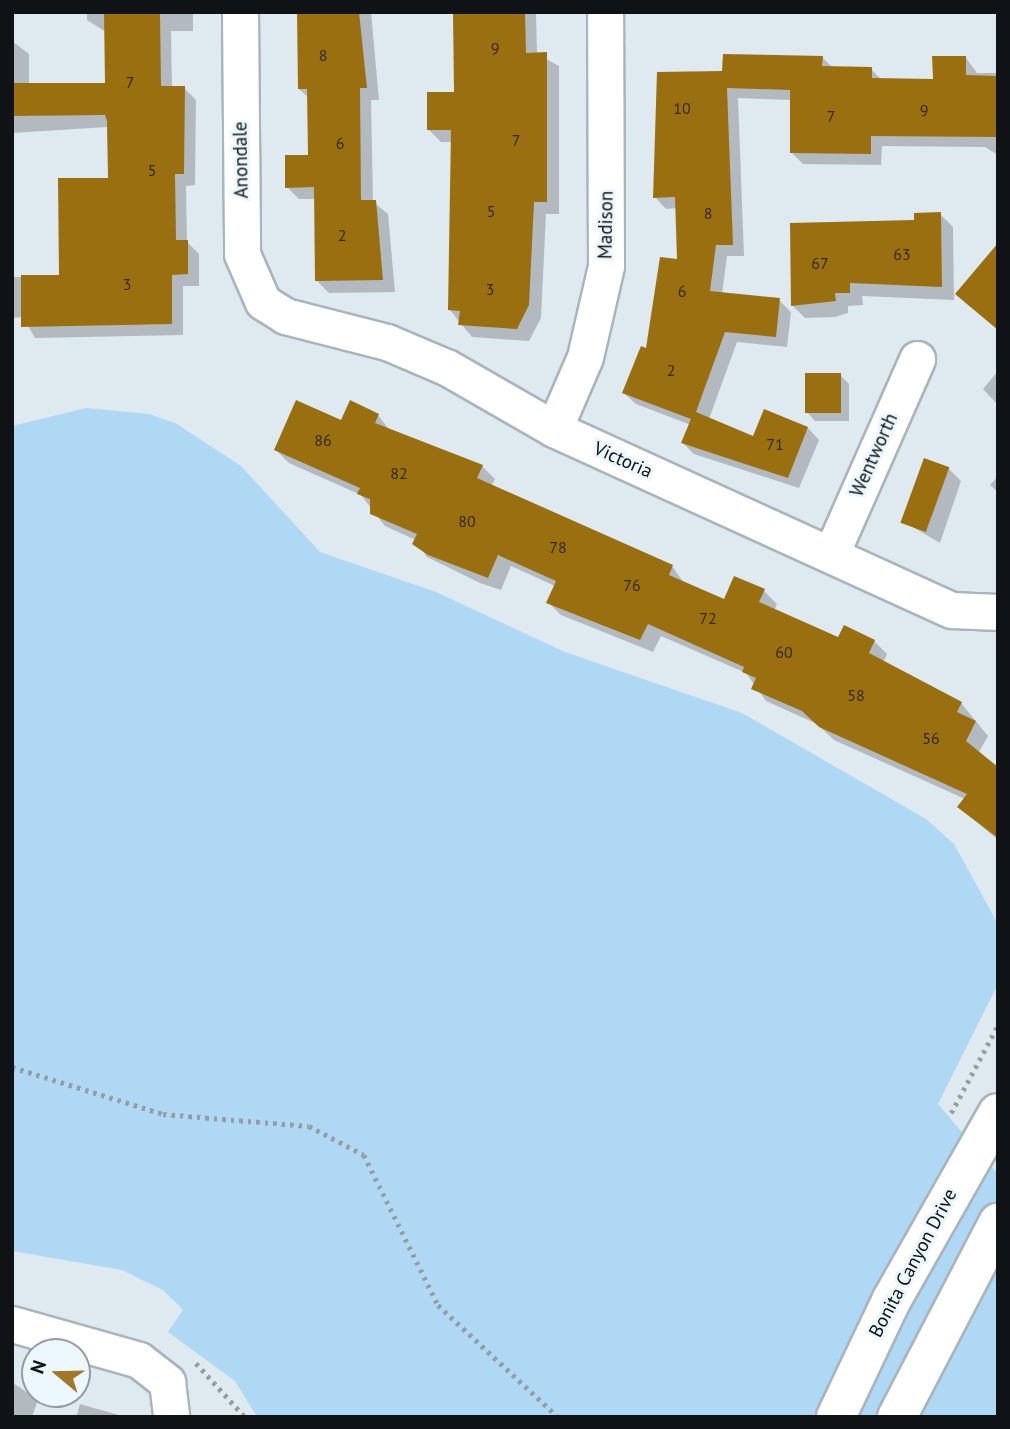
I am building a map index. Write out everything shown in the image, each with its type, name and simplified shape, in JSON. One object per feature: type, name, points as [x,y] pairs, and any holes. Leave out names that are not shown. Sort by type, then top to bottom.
[{"type":"main road","name":"Bonita Canyon Drive","points":[[836,1417],[975,1147],[998,1113]]},
{"type":"main road","points":[[897,1417],[998,1223]]},
{"type":"street","name":"Anondale","points":[[240,12],[243,254],[263,302]]},
{"type":"street","name":"Madison","points":[[554,429],[585,357],[606,265],[605,12]]},
{"type":"street","name":"Victoria","points":[[263,302],[285,316],[387,342],[554,429],[832,551],[952,610],[992,614]]},
{"type":"street","name":"Wentworth","points":[[832,551],[917,359]]},
{"type":"street","points":[[12,1324],[139,1360],[167,1382],[171,1417]]},
{"type":"path","points":[[951,1113],[998,1025]]},
{"type":"path","points":[[12,1068],[163,1114],[309,1126],[364,1155],[439,1304],[558,1417]]},
{"type":"shaded area","points":[[86,408],[149,414],[177,424],[241,466],[320,552],[436,592],[565,652],[742,713],[926,819],[954,844],[998,924],[998,984],[938,1104],[998,1174],[998,1417],[257,1417],[235,1381],[168,1332],[183,1310],[163,1290],[122,1270],[12,1251],[12,426]]},
{"type":"building","points":[[104,12],[160,12],[161,86],[185,86],[184,174],[175,174],[176,240],[188,240],[188,274],[172,275],[172,324],[21,327],[21,275],[59,275],[58,178],[108,178],[107,121],[105,115],[12,116],[12,83],[105,83]]},
{"type":"building","points":[[297,12],[359,12],[367,88],[360,88],[361,200],[376,200],[383,280],[315,281],[314,187],[285,188],[285,155],[308,155],[307,89],[298,89]]},
{"type":"building","points":[[453,12],[525,12],[526,53],[547,52],[547,202],[534,202],[529,305],[517,329],[458,325],[460,311],[448,310],[451,130],[427,130],[427,92],[454,92]]},
{"type":"building","points":[[723,54],[823,56],[822,66],[872,67],[872,78],[933,79],[932,56],[966,56],[966,75],[998,76],[998,137],[871,136],[871,154],[790,153],[790,90],[727,88],[733,245],[716,245],[710,291],[780,298],[776,337],[725,332],[696,412],[753,436],[764,409],[808,427],[788,478],[681,443],[691,419],[622,393],[641,346],[646,348],[660,257],[677,259],[675,197],[653,198],[657,72],[722,71]]},
{"type":"building","points":[[941,212],[942,287],[850,283],[850,293],[835,293],[836,301],[791,306],[790,223],[914,220],[914,213]]},
{"type":"building","points":[[998,243],[998,330],[955,294]]},
{"type":"building","points":[[805,373],[841,373],[841,413],[805,413]]},
{"type":"building","points":[[296,400],[341,420],[350,400],[379,414],[375,423],[483,465],[477,478],[673,565],[669,575],[724,599],[734,576],[765,589],[759,602],[838,637],[844,625],[875,640],[869,653],[962,702],[957,712],[976,721],[966,741],[998,767],[998,838],[957,807],[967,794],[819,727],[802,711],[751,689],[756,678],[742,672],[744,667],[648,624],[640,640],[546,603],[556,581],[498,555],[488,578],[428,555],[412,544],[417,534],[370,514],[370,499],[357,494],[360,488],[274,450]]},
{"type":"building","points":[[924,458],[949,467],[926,532],[900,523]]}]
